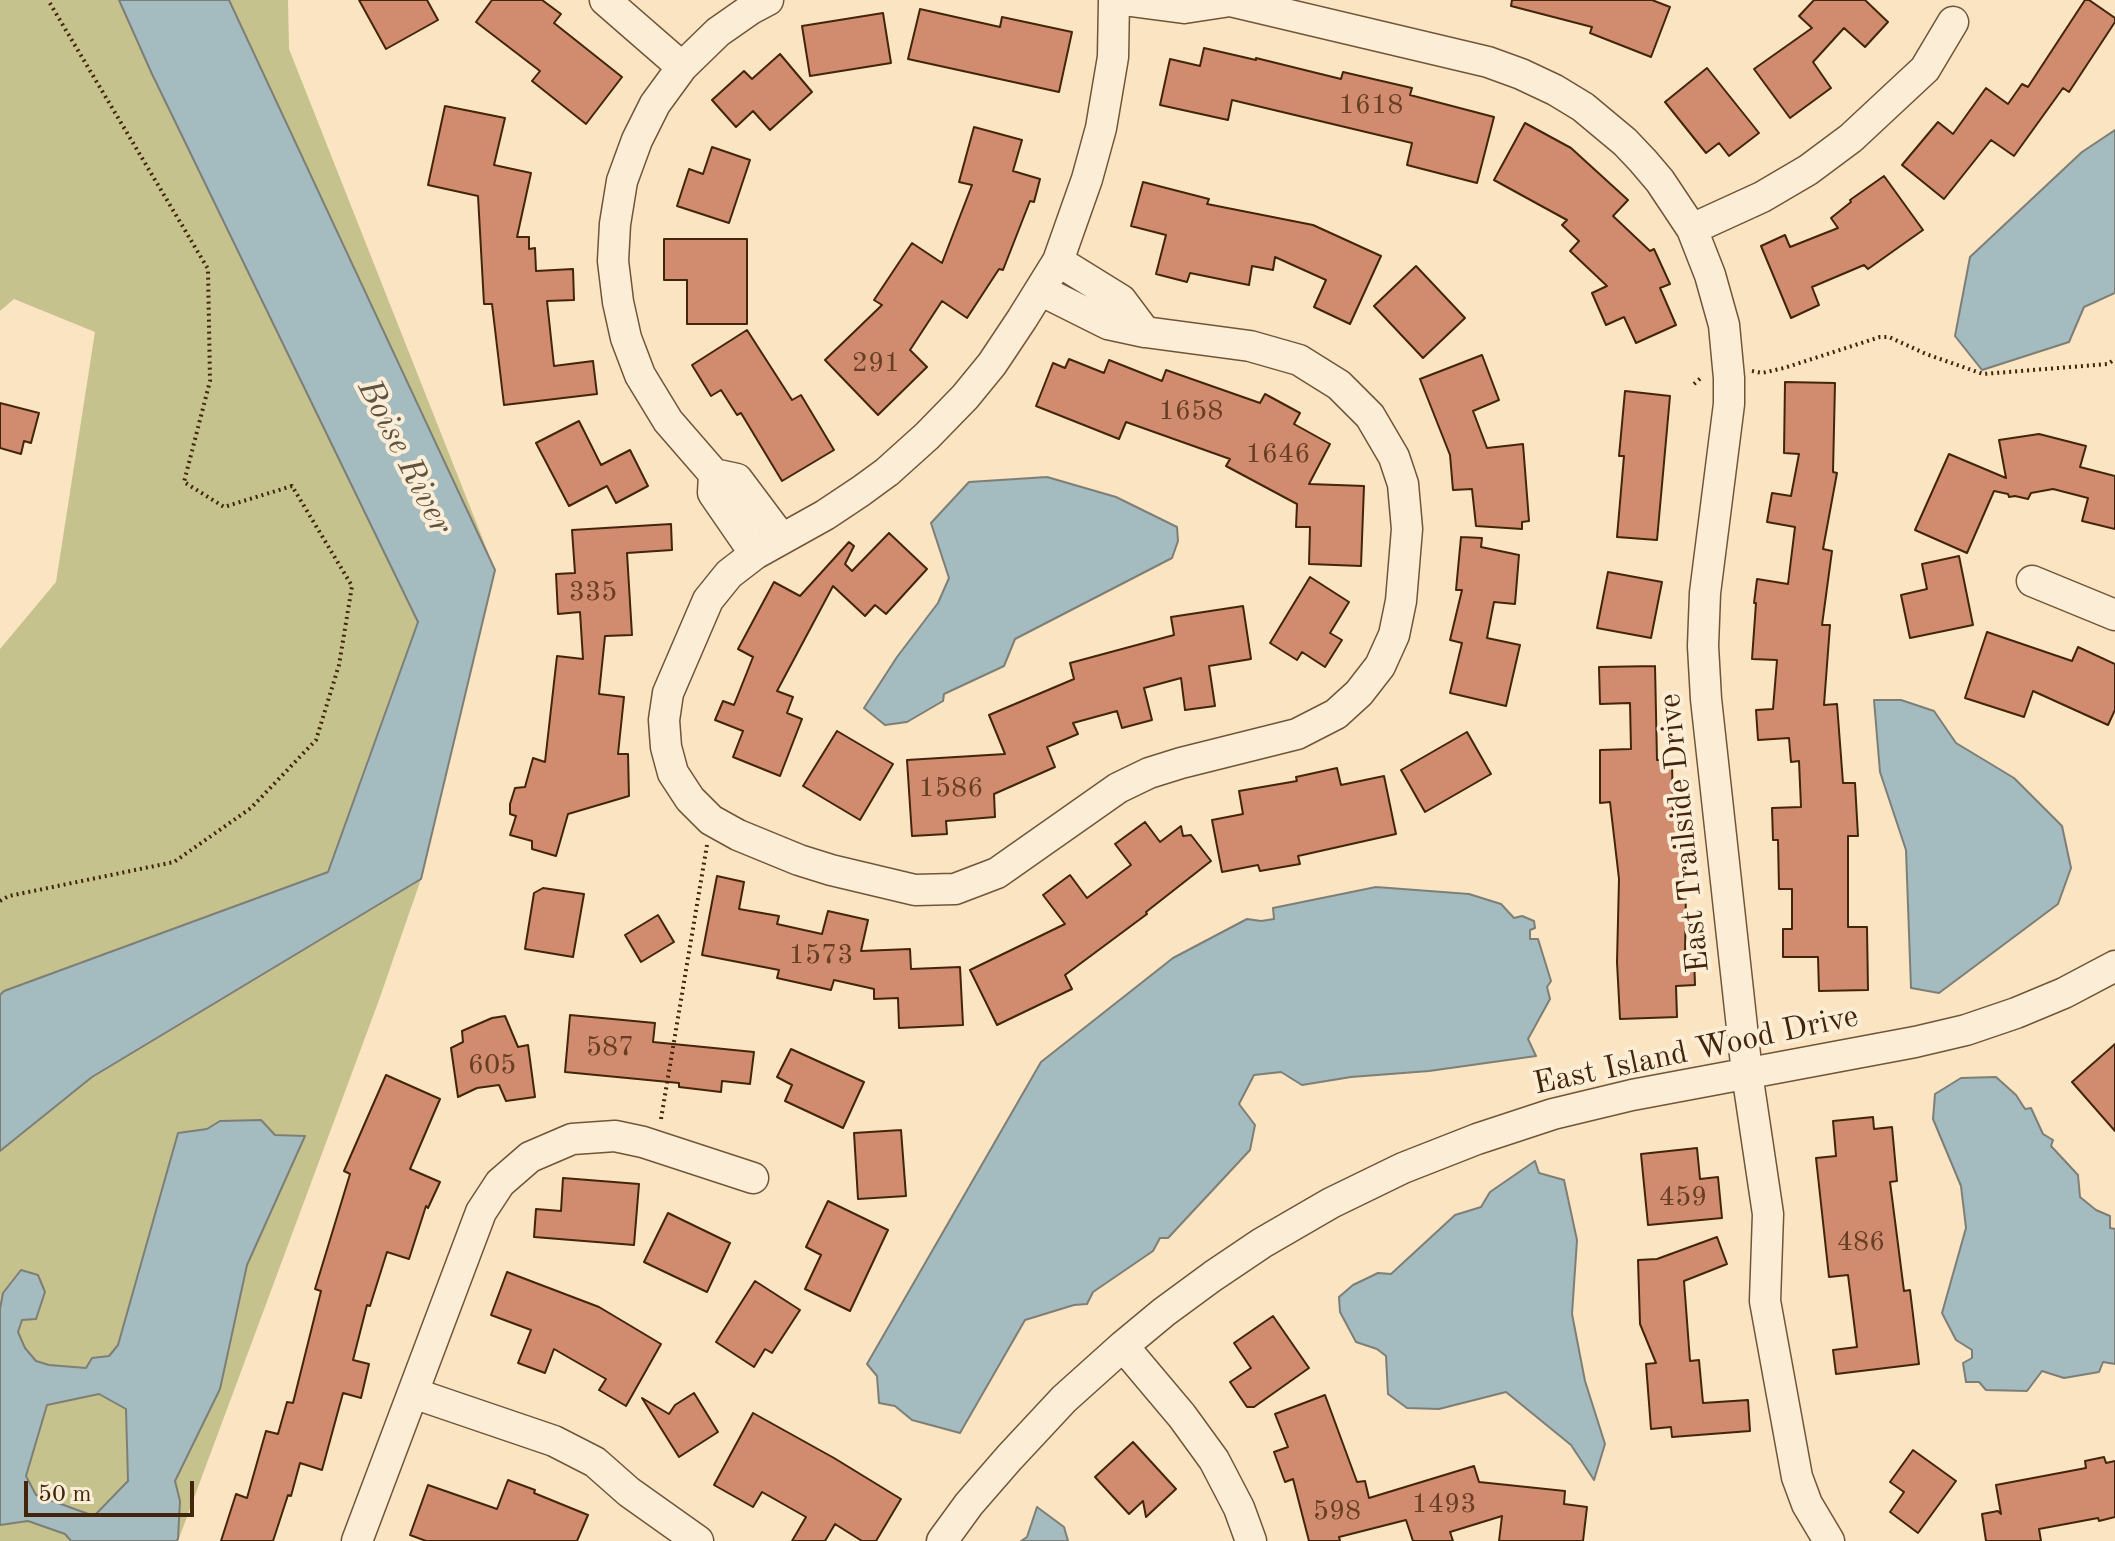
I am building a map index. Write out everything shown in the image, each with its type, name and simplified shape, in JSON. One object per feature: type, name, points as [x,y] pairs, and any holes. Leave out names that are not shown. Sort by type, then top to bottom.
[{"type":"street","points":[[605,0],[682,67]]},
{"type":"street","points":[[768,0],[718,32],[682,67],[655,104],[622,181],[613,261],[626,338],[640,375],[668,421],[714,474],[737,479],[782,539]]},
{"type":"street","points":[[1040,290],[1108,324],[1250,346],[1299,360],[1339,385],[1370,416],[1394,457],[1403,484],[1407,529],[1401,601],[1394,635],[1380,666],[1359,693],[1336,714],[1297,734],[1149,773],[1118,788],[997,873],[955,889],[915,890],[831,870],[738,835],[711,820],[690,799],[673,773],[666,747],[664,720],[668,693],[708,600],[729,574],[755,554],[825,515],[887,472],[965,397],[992,364],[1058,261],[1087,179],[1101,128],[1113,57],[1114,0]]},
{"type":"street","points":[[1123,0],[1184,8],[1229,1]]},
{"type":"street","name":"East Trailside Drive","points":[[1229,1],[1499,66],[1555,90],[1583,107],[1619,137],[1660,181],[1692,229],[1710,275],[1728,352],[1729,404],[1705,593],[1703,646],[1706,699],[1747,1073],[1768,1214],[1765,1301],[1797,1477],[1807,1504],[1829,1541]]},
{"type":"street","points":[[1692,229],[1762,197],[1808,170],[1851,138],[1925,69],[1953,22]]},
{"type":"street","points":[[1058,261],[1121,300],[1145,332]]},
{"type":"street","points":[[714,474],[713,493],[755,554]]},
{"type":"street","points":[[2032,581],[2115,615]]},
{"type":"street","name":"East Island Wood Drive","points":[[942,1541],[1009,1458],[1064,1399],[1123,1346],[1196,1288],[1262,1243],[1331,1203],[1403,1168],[1553,1114],[1632,1095],[1966,1030],[2064,993],[2115,966]]},
{"type":"street","points":[[357,1541],[481,1212],[500,1183],[530,1157],[572,1139],[615,1136],[643,1142],[753,1178]]},
{"type":"street","points":[[1123,1346],[1206,1449],[1227,1484],[1251,1541]]},
{"type":"street","points":[[413,1393],[554,1441],[595,1462],[639,1499],[698,1541]]},
{"type":"path","points":[[0,901],[9,896],[174,862],[251,808],[316,740],[339,665],[352,586],[292,486],[224,507],[184,482],[210,381],[208,269],[48,0]]},
{"type":"path","points":[[1750,371],[1762,373],[1784,368],[1880,337],[1889,337],[1983,374],[2108,364],[2115,359]]},
{"type":"path","points":[[661,1119],[708,838]]},
{"type":"shaded area","points":[[0,0],[121,0],[418,622],[328,872],[0,995],[0,649],[56,582],[95,332],[14,299],[0,311]]},
{"type":"shaded area","points":[[229,0],[288,0],[289,49],[495,570]]},
{"type":"shaded area","points":[[421,879],[178,1541],[0,1541],[0,1151],[92,1077]]},
{"type":"water","name":"Boise River","points":[[119,0],[229,0],[495,570],[421,879],[92,1077],[0,1151],[0,995],[328,872],[418,622]]},
{"type":"water","points":[[2115,130],[2115,293],[2084,307],[2069,342],[1982,370],[1955,336],[1970,257],[2082,152]]},
{"type":"water","points":[[1047,477],[1116,497],[1177,527],[1178,541],[1172,558],[1015,639],[1004,666],[944,694],[943,701],[907,722],[885,725],[864,708],[897,657],[938,603],[949,578],[931,523],[969,482]]},
{"type":"water","points":[[1874,700],[1901,700],[1934,711],[1956,743],[2014,778],[2062,826],[2071,868],[2058,904],[1939,993],[1911,988],[1906,850],[1880,772]]},
{"type":"water","points":[[1376,887],[1469,894],[1501,904],[1514,918],[1522,916],[1534,921],[1535,928],[1530,930],[1530,939],[1538,939],[1551,981],[1547,987],[1550,999],[1528,1039],[1536,1056],[1302,1085],[1281,1072],[1254,1075],[1239,1104],[1255,1125],[1250,1150],[1168,1238],[1160,1238],[1153,1251],[1093,1292],[1087,1304],[1025,1320],[960,1433],[912,1420],[895,1406],[879,1403],[877,1376],[867,1364],[1041,1062],[1173,958],[1247,919],[1274,919],[1273,908]]},
{"type":"water","points":[[1996,1077],[2016,1095],[2025,1109],[2031,1108],[2043,1134],[2053,1140],[2051,1146],[2078,1175],[2080,1197],[2096,1210],[2110,1216],[2110,1228],[2115,1229],[2115,1364],[2103,1362],[2099,1372],[2064,1378],[2042,1371],[2027,1391],[1986,1390],[1979,1382],[1966,1382],[1963,1363],[1972,1358],[1972,1350],[1956,1340],[1942,1313],[1966,1228],[1961,1186],[1933,1119],[1935,1094],[1961,1078]]},
{"type":"water","points":[[261,1120],[275,1135],[305,1136],[247,1265],[220,1389],[175,1481],[180,1501],[178,1539],[71,1541],[65,1534],[28,1521],[0,1525],[0,1309],[3,1293],[21,1270],[38,1275],[45,1292],[36,1319],[22,1320],[18,1332],[25,1348],[36,1361],[86,1368],[92,1358],[109,1356],[118,1345],[178,1133],[207,1129],[220,1121]],"holes":[[[99,1394],[126,1409],[128,1481],[94,1516],[36,1495],[26,1476],[47,1405]]]},
{"type":"water","points":[[1535,1161],[1539,1173],[1564,1180],[1577,1240],[1572,1314],[1585,1381],[1605,1444],[1594,1480],[1571,1445],[1506,1392],[1439,1409],[1407,1408],[1388,1394],[1386,1356],[1377,1349],[1356,1342],[1340,1312],[1339,1297],[1353,1285],[1378,1273],[1391,1274],[1455,1215],[1481,1207],[1490,1192]]},
{"type":"water","points":[[1037,1507],[1064,1527],[1068,1541],[1021,1541],[1027,1537]]},
{"type":"building","points":[[359,0],[427,0],[438,20],[386,49]]},
{"type":"building","points":[[492,0],[542,0],[561,14],[554,23],[622,77],[586,124],[532,81],[540,71],[476,22]]},
{"type":"building","points":[[1512,0],[1652,0],[1670,7],[1651,57],[1590,33],[1592,27],[1511,6]]},
{"type":"building","points":[[1814,0],[1865,0],[1888,22],[1865,47],[1844,28],[1813,62],[1831,88],[1790,118],[1754,69],[1812,28],[1799,16]]},
{"type":"building","points":[[2085,0],[2115,18],[2115,22],[2069,92],[2063,88],[2014,156],[1991,140],[1944,199],[1902,165],[1938,122],[1953,134],[1986,88],[2008,104],[2022,84],[2028,87]]},
{"type":"building","points":[[920,9],[1000,27],[1002,17],[1072,32],[1059,92],[908,59]]},
{"type":"building","points":[[883,13],[891,63],[810,76],[802,26]]},
{"type":"building","points":[[1204,48],[1341,79],[1343,72],[1412,88],[1410,95],[1494,117],[1477,183],[1407,165],[1412,143],[1232,100],[1228,120],[1160,105],[1170,59],[1200,66]]},
{"type":"building","points":[[780,54],[812,92],[770,130],[753,111],[736,127],[712,100],[744,71],[752,79]]},
{"type":"building","points":[[1707,68],[1759,133],[1729,156],[1719,143],[1706,153],[1665,102]]},
{"type":"building","points":[[445,106],[505,118],[494,165],[531,173],[517,237],[529,237],[529,249],[535,248],[536,271],[573,269],[574,300],[547,301],[554,366],[593,361],[597,394],[504,405],[492,304],[484,304],[478,196],[428,185]]},
{"type":"building","points":[[1525,123],[1571,148],[1628,200],[1613,216],[1650,251],[1654,249],[1670,284],[1660,288],[1676,325],[1636,343],[1624,317],[1606,325],[1592,293],[1607,286],[1570,251],[1579,241],[1562,225],[1567,220],[1494,180]]},
{"type":"building","points":[[974,127],[1022,140],[1013,171],[1040,179],[1034,202],[1030,201],[1003,270],[999,269],[967,318],[942,301],[910,350],[927,367],[878,415],[825,360],[882,305],[874,300],[912,243],[942,263],[972,185],[959,182]]},
{"type":"building","points":[[712,147],[750,160],[729,223],[677,206],[689,169],[703,174]]},
{"type":"building","points":[[1884,176],[1923,230],[1868,269],[1864,265],[1812,287],[1819,305],[1791,318],[1761,246],[1785,235],[1790,247],[1838,228],[1831,218]]},
{"type":"building","points":[[1143,182],[1209,199],[1207,204],[1313,225],[1381,256],[1350,324],[1314,307],[1326,280],[1275,257],[1273,270],[1252,266],[1249,285],[1190,273],[1187,282],[1156,274],[1166,235],[1131,226]]},
{"type":"building","points":[[664,239],[747,239],[747,324],[687,324],[687,280],[664,280]]},
{"type":"building","points":[[1416,266],[1465,318],[1423,358],[1374,306]]},
{"type":"building","points":[[747,330],[792,400],[801,395],[834,450],[782,481],[741,413],[737,415],[721,390],[711,396],[692,365]]},
{"type":"building","points":[[1482,355],[1499,400],[1473,411],[1487,448],[1523,444],[1529,521],[1522,522],[1522,529],[1476,526],[1472,489],[1453,490],[1450,455],[1420,379]]},
{"type":"building","points":[[1069,359],[1104,373],[1109,360],[1162,381],[1166,370],[1260,403],[1265,394],[1300,413],[1294,424],[1330,444],[1309,484],[1364,486],[1361,566],[1309,564],[1310,527],[1296,527],[1297,504],[1226,466],[1230,459],[1126,422],[1119,439],[1036,406],[1053,363],[1065,368]]},
{"type":"building","points":[[1785,382],[1835,383],[1833,472],[1837,473],[1823,549],[1832,551],[1822,625],[1830,625],[1824,705],[1837,704],[1843,783],[1855,783],[1858,836],[1848,836],[1848,927],[1867,927],[1868,990],[1819,991],[1818,957],[1783,957],[1783,929],[1792,929],[1792,889],[1779,889],[1778,840],[1773,840],[1772,808],[1801,807],[1799,761],[1791,762],[1789,738],[1758,740],[1756,710],[1773,709],[1777,660],[1752,659],[1757,579],[1788,584],[1795,527],[1767,522],[1772,493],[1791,496],[1799,454],[1784,453]]},
{"type":"building","points":[[1625,391],[1670,396],[1657,540],[1617,537],[1624,456],[1619,456]]},
{"type":"building","points":[[0,403],[39,413],[31,443],[24,441],[21,454],[0,448]]},
{"type":"building","points":[[579,421],[601,465],[630,450],[648,486],[616,503],[607,486],[569,506],[536,443]]},
{"type":"building","points":[[2039,434],[2086,446],[2080,467],[2115,476],[2115,529],[2082,521],[2088,498],[2053,489],[2031,493],[2028,499],[2009,497],[2008,494],[1994,491],[1967,553],[1915,530],[1949,454],[2006,478],[1999,440]]},
{"type":"building","points":[[671,524],[672,550],[627,553],[632,635],[605,636],[599,694],[624,697],[618,754],[628,754],[629,796],[568,814],[556,856],[532,849],[532,841],[510,835],[516,816],[510,814],[510,804],[515,788],[525,787],[533,758],[545,762],[557,656],[583,659],[580,612],[558,614],[556,574],[575,573],[572,530]]},
{"type":"building","points":[[889,533],[927,569],[886,614],[875,605],[865,616],[833,586],[777,691],[793,697],[787,713],[802,719],[780,776],[733,757],[743,731],[715,720],[723,701],[734,705],[753,657],[738,649],[774,582],[800,596],[849,542],[854,546],[845,564],[852,571]]},
{"type":"building","points":[[1461,537],[1482,538],[1481,547],[1519,555],[1515,604],[1494,602],[1487,638],[1520,645],[1506,706],[1450,693],[1462,643],[1450,640],[1462,590],[1456,590]]},
{"type":"building","points":[[1959,556],[1973,625],[1910,638],[1901,595],[1927,589],[1922,564]]},
{"type":"building","points":[[1608,572],[1662,582],[1651,638],[1597,628]]},
{"type":"building","points":[[1310,577],[1349,602],[1330,633],[1342,640],[1325,667],[1302,652],[1297,660],[1270,643]]},
{"type":"building","points":[[1243,606],[1251,659],[1209,666],[1215,706],[1185,710],[1181,678],[1144,688],[1152,720],[1122,728],[1117,711],[1073,723],[1078,734],[1047,747],[1055,767],[994,794],[995,817],[946,821],[947,834],[912,836],[907,760],[1005,754],[989,715],[1074,679],[1070,663],[1174,635],[1171,617]]},
{"type":"building","points":[[1987,632],[2072,661],[2078,647],[2115,664],[2115,710],[2108,725],[2033,691],[2024,717],[1965,698]]},
{"type":"building","points":[[1655,666],[1657,760],[1672,760],[1673,816],[1676,816],[1686,889],[1685,956],[1694,956],[1695,985],[1676,986],[1677,1017],[1620,1019],[1617,962],[1619,879],[1610,802],[1600,803],[1600,750],[1631,749],[1630,703],[1600,704],[1599,667]]},
{"type":"building","points":[[837,731],[893,764],[860,820],[803,786]]},
{"type":"building","points":[[1467,732],[1491,774],[1425,812],[1401,770]]},
{"type":"building","points":[[1337,768],[1341,785],[1384,776],[1396,834],[1298,856],[1300,864],[1260,871],[1258,865],[1222,872],[1212,820],[1243,814],[1239,791],[1297,781],[1296,777]]},
{"type":"building","points":[[1145,822],[1160,842],[1181,826],[1183,836],[1191,835],[1211,861],[1065,975],[1072,989],[997,1025],[970,970],[1065,924],[1043,895],[1070,875],[1087,898],[1131,865],[1115,844]]},
{"type":"building","points":[[717,876],[744,882],[739,909],[779,916],[777,924],[822,934],[828,911],[868,920],[861,951],[910,949],[911,969],[960,967],[963,1025],[899,1028],[898,998],[874,999],[874,989],[834,980],[831,990],[777,978],[779,970],[702,955]]},
{"type":"building","points":[[543,888],[584,894],[573,957],[525,949],[534,893]]},
{"type":"building","points":[[658,915],[674,942],[641,962],[625,935]]},
{"type":"building","points":[[570,1015],[655,1023],[653,1042],[754,1052],[750,1084],[722,1081],[721,1092],[679,1087],[679,1083],[565,1072]]},
{"type":"building","points":[[505,1016],[518,1047],[528,1045],[535,1097],[506,1101],[499,1085],[477,1088],[458,1097],[451,1048],[463,1042],[462,1031]]},
{"type":"building","points":[[2115,1044],[2115,1131],[2072,1082]]},
{"type":"building","points":[[791,1049],[864,1082],[843,1128],[785,1101],[792,1085],[777,1077]]},
{"type":"building","points":[[386,1075],[440,1099],[410,1169],[440,1182],[428,1208],[426,1206],[409,1259],[387,1252],[370,1306],[367,1305],[353,1360],[369,1364],[361,1398],[343,1393],[322,1470],[300,1463],[273,1541],[221,1541],[236,1494],[247,1498],[266,1431],[278,1434],[287,1402],[293,1403],[321,1291],[315,1289],[350,1174],[344,1171]]},
{"type":"building","points":[[1873,1117],[1874,1129],[1892,1127],[1897,1181],[1890,1182],[1904,1291],[1910,1290],[1919,1364],[1836,1374],[1833,1350],[1857,1347],[1848,1275],[1829,1277],[1816,1158],[1836,1156],[1833,1121]]},
{"type":"building","points":[[901,1130],[906,1196],[858,1199],[854,1133]]},
{"type":"building","points":[[1697,1148],[1700,1179],[1718,1177],[1722,1218],[1648,1225],[1641,1154]]},
{"type":"building","points":[[563,1178],[639,1184],[634,1245],[534,1237],[536,1209],[561,1211]]},
{"type":"building","points":[[828,1201],[888,1230],[850,1311],[805,1289],[821,1255],[806,1247]]},
{"type":"building","points":[[668,1213],[730,1243],[707,1292],[644,1262]]},
{"type":"building","points":[[1717,1237],[1727,1264],[1684,1281],[1690,1361],[1699,1360],[1703,1403],[1748,1400],[1750,1431],[1672,1437],[1671,1427],[1651,1429],[1646,1364],[1656,1363],[1640,1324],[1638,1260],[1657,1259]]},
{"type":"building","points":[[507,1272],[599,1307],[661,1344],[626,1406],[599,1390],[606,1379],[554,1349],[545,1373],[518,1363],[531,1330],[491,1315]]},
{"type":"building","points":[[755,1281],[800,1310],[772,1353],[765,1349],[754,1367],[716,1342]]},
{"type":"building","points":[[1273,1316],[1309,1368],[1254,1407],[1247,1407],[1230,1382],[1251,1368],[1234,1343]]},
{"type":"building","points":[[694,1393],[718,1432],[679,1457],[642,1398],[669,1414],[675,1405]]},
{"type":"building","points":[[1325,1395],[1357,1482],[1365,1481],[1369,1498],[1474,1466],[1479,1482],[1565,1491],[1564,1504],[1587,1507],[1583,1541],[1499,1541],[1502,1516],[1450,1532],[1453,1541],[1413,1541],[1406,1520],[1339,1537],[1340,1541],[1309,1541],[1293,1479],[1285,1482],[1274,1452],[1288,1447],[1275,1414]]},
{"type":"building","points":[[753,1413],[901,1499],[876,1541],[862,1541],[835,1524],[825,1541],[792,1541],[806,1517],[762,1492],[753,1507],[714,1485]]},
{"type":"building","points":[[1133,1442],[1176,1489],[1146,1517],[1143,1501],[1129,1514],[1095,1477]]},
{"type":"building","points":[[1913,1450],[1956,1481],[1918,1533],[1890,1512],[1904,1492],[1890,1482]]},
{"type":"building","points":[[2104,1457],[2106,1463],[2115,1461],[2115,1517],[2039,1529],[2041,1541],[1986,1541],[1982,1514],[1998,1511],[2001,1514],[1996,1485],[2086,1468],[2085,1461]]},
{"type":"building","points":[[508,1480],[588,1515],[577,1541],[426,1541],[410,1535],[428,1485],[497,1509]]}]
